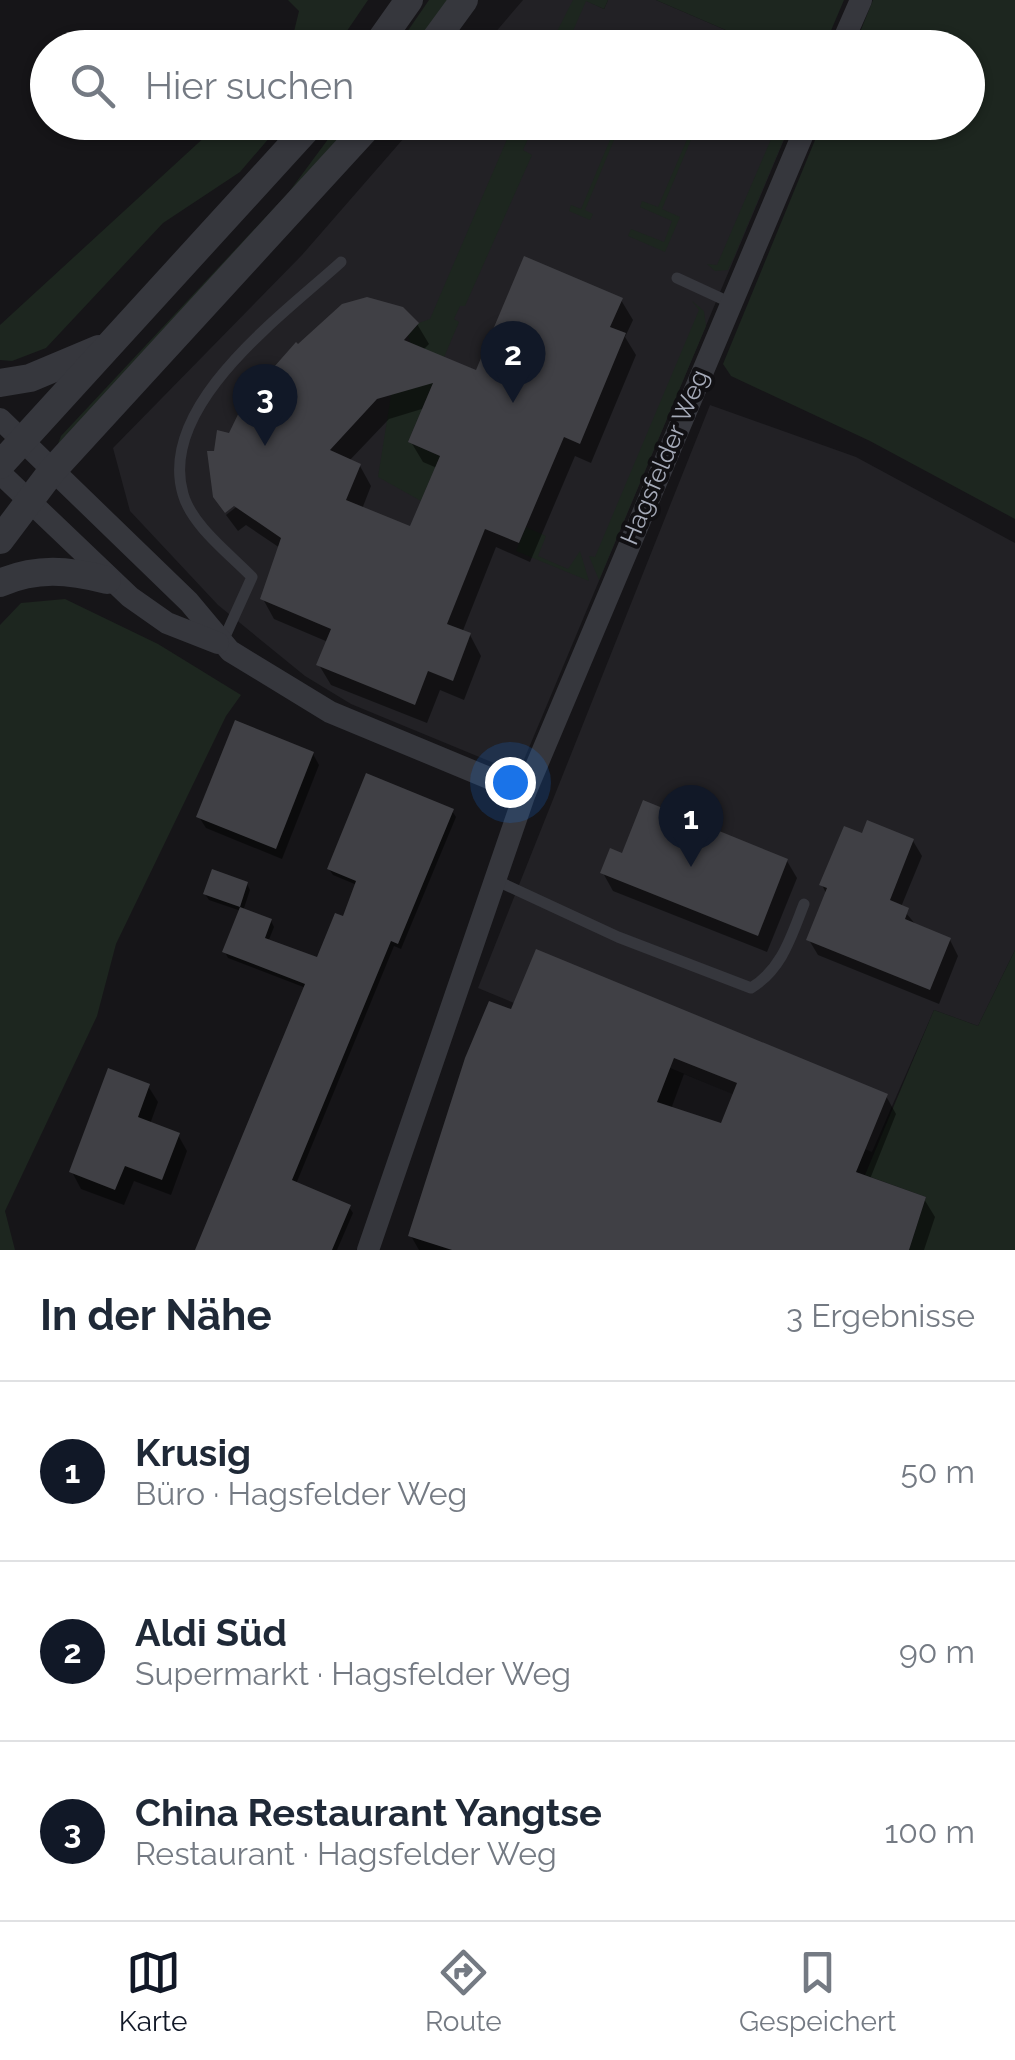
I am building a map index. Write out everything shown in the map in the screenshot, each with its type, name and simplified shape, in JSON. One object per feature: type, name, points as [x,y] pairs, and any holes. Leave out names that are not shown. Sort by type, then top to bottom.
[{"type":"street","points":[[387,30],[409,0]]},
{"type":"street","points":[[442,30],[464,0]]},
{"type":"street","points":[[848,30],[860,0]]},
{"type":"street","points":[[297,140],[105,347],[0,469],[27,502],[107,580],[168,624],[222,644],[284,688],[330,712],[524,793]]},
{"type":"street","points":[[0,540],[52,471],[355,140]]},
{"type":"street","name":"Hagsfelder Weg","points":[[368,1250],[524,793],[800,140]]},
{"type":"street","points":[[0,383],[30,378],[105,347]]},
{"type":"street","points":[[0,419],[189,602],[222,644]]},
{"type":"street","points":[[0,583],[32,572],[56,570],[107,580]]},
{"type":"lane","points":[[222,644],[252,577],[199,522],[183,496],[180,469],[184,439],[192,419],[227,368],[341,262]]},
{"type":"lane","points":[[677,278],[729,302]]},
{"type":"lane","points":[[493,879],[618,937],[750,988],[768,978],[780,962],[804,904]]},
{"type":"shaded area","points":[[288,0],[368,0],[348,30],[294,30],[299,11]]},
{"type":"shaded area","points":[[429,0],[454,0],[432,30],[408,30]]},
{"type":"shaded area","points":[[523,0],[585,0],[604,9],[608,0],[656,0],[726,30],[497,30]]},
{"type":"shaded area","points":[[573,0],[608,0],[604,9],[586,1],[573,30],[558,30]]},
{"type":"shaded area","points":[[656,0],[844,0],[831,30],[726,30]]},
{"type":"shaded area","points":[[873,0],[1015,0],[1015,519],[870,441],[731,376],[723,364],[815,140],[985,140],[985,30],[861,30]]},
{"type":"shaded area","points":[[201,140],[267,140],[240,172],[163,223],[46,348],[12,361],[0,360],[0,325]]},
{"type":"shaded area","points":[[327,140],[345,140],[58,444],[61,436],[289,192]]},
{"type":"shaded area","points":[[402,140],[784,140],[523,762],[506,768],[351,704],[305,676],[218,605],[130,511],[113,448],[302,255]]},
{"type":"shaded area","points":[[507,140],[527,140],[523,150],[532,155],[465,306],[460,306],[454,319],[459,322],[408,442],[440,456],[421,501],[378,477],[391,395],[413,353],[408,335],[419,323],[430,319]]},
{"type":"shaded area","points":[[610,140],[614,140],[585,210],[593,214],[590,220],[569,211],[571,205],[581,209]]},
{"type":"shaded area","points":[[687,140],[691,140],[662,209],[680,217],[665,252],[628,236],[631,229],[664,242],[672,221],[640,207],[642,201],[658,207]]},
{"type":"shaded area","points":[[771,140],[783,140],[728,270],[715,271],[707,264],[717,265]]},
{"type":"shaded area","points":[[692,301],[704,311],[706,326],[599,580],[589,556],[595,557],[699,310]]},
{"type":"shaded area","points":[[710,405],[856,457],[1015,543],[1015,950],[978,1026],[934,1010],[872,1152],[478,988]]},
{"type":"shaded area","points":[[526,527],[546,536],[538,556],[568,569],[580,551],[589,581],[516,551]]},
{"type":"shaded area","points":[[65,599],[158,644],[241,695],[226,716],[116,944],[97,1016],[5,1211],[15,1250],[0,1250],[0,625],[21,603]]},
{"type":"shaded area","points":[[1015,950],[1015,1250],[909,1250],[926,1197],[865,1175],[934,1010],[978,1026]]},
{"type":"building","points":[[524,256],[623,298],[610,327],[626,333],[580,444],[564,437],[519,543],[485,529],[447,624],[471,633],[453,681],[428,671],[415,705],[316,665],[331,629],[260,599],[281,538],[234,506],[225,513],[213,497],[207,451],[214,451],[217,430],[229,433],[245,400],[296,342],[342,304],[367,297],[403,307],[419,323],[404,340],[476,370]],"holes":[[[433,383],[408,442],[440,456],[410,526],[346,500],[361,464],[330,450],[377,399]]]},
{"type":"building","points":[[235,720],[314,752],[276,849],[196,817]]},
{"type":"building","points":[[366,773],[454,809],[398,944],[391,941],[292,1180],[351,1205],[332,1250],[195,1250],[305,984],[222,952],[240,907],[272,919],[265,938],[317,957],[335,913],[343,916],[356,881],[327,869]]},
{"type":"building","points":[[643,800],[788,859],[758,936],[600,873],[610,848],[622,853]]},
{"type":"building","points":[[867,820],[914,839],[890,900],[909,908],[905,919],[951,938],[930,990],[806,940],[827,888],[819,885],[844,826],[862,833]]},
{"type":"building","points":[[212,869],[248,882],[240,907],[203,894]]},
{"type":"building","points":[[536,949],[888,1094],[856,1172],[926,1197],[909,1250],[452,1250],[408,1236],[465,1058],[489,1001],[511,1009]],"holes":[[[674,1058],[737,1083],[721,1123],[657,1102]]]},
{"type":"building","points":[[108,1068],[150,1084],[138,1117],[180,1133],[162,1180],[125,1166],[115,1190],[69,1172]]},
{"type":"place","name":"Aldi Süd","points":[[513,403]]},
{"type":"place","name":"China Restaurant Yangtse","points":[[265,446]]},
{"type":"place","name":"Krusig","points":[[691,867]]}]
